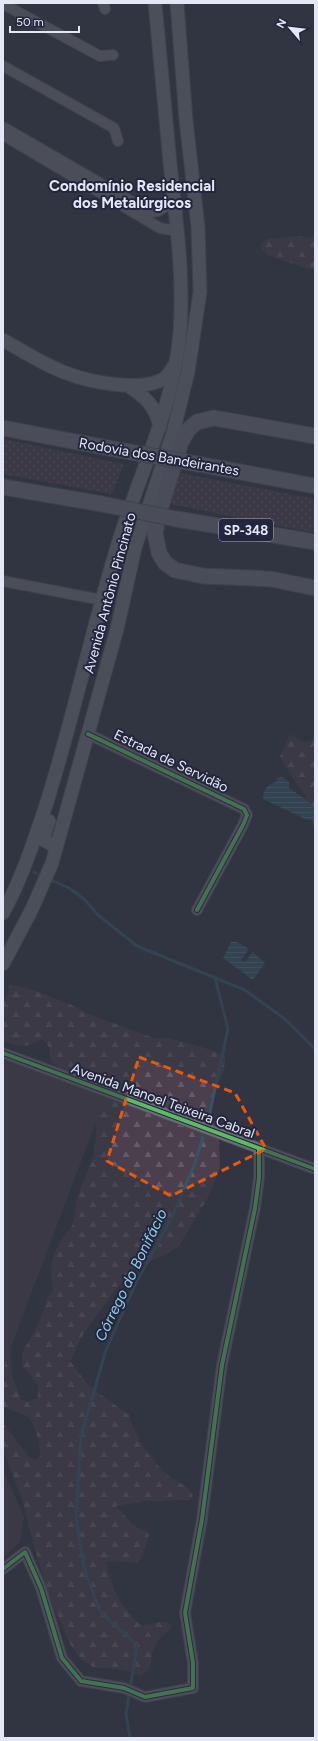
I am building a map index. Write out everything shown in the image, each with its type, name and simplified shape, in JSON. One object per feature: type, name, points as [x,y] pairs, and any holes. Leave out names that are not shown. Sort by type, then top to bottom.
[{"type":"highway","points":[[315,436],[214,418],[197,422],[188,430],[181,442],[159,512],[155,533],[157,550],[161,559],[175,570],[203,576],[271,579],[315,588]]},
{"type":"highway","name":"Rodovia dos Bandeirantes","points":[[3,428],[315,486]]},
{"type":"highway","points":[[269,478],[315,481]]},
{"type":"highway","name":"SP-348","points":[[3,486],[176,519],[315,542]]},
{"type":"highway","points":[[276,535],[315,550]]},
{"type":"main road","name":"Avenida Antônio Pincinato","points":[[3,913],[21,877],[56,773],[102,600],[137,485],[160,427],[176,363],[182,295],[178,231],[155,3]]},
{"type":"main road","name":"Avenida Antônio Pincinato","points":[[3,964],[32,909],[52,863],[117,629],[136,548],[173,432],[188,372],[200,292],[196,202],[186,120],[177,3]]},
{"type":"main road","points":[[178,231],[188,221],[196,202]]},
{"type":"main road","points":[[3,340],[66,373],[96,382],[128,386],[156,382],[164,378],[176,363]]},
{"type":"main road","points":[[128,386],[140,393],[152,405],[158,414],[160,427]]},
{"type":"main road","points":[[64,745],[78,734],[88,734]]},
{"type":"main road","points":[[56,773],[57,790],[44,835],[44,840],[57,844]]},
{"type":"street","points":[[3,4],[100,56],[113,55]]},
{"type":"street","points":[[3,66],[114,128],[118,141]]},
{"type":"street","points":[[3,127],[150,212],[158,211],[175,200]]},
{"type":"street","points":[[3,135],[160,228],[178,231]]},
{"type":"street","points":[[3,581],[102,600]]},
{"type":"street","name":"Estrada de Servidão","points":[[88,734],[244,809],[247,815],[243,825],[197,910]]},
{"type":"street","name":"Avenida Manoel Teixeira Cabral","points":[[3,1053],[315,1170]]},
{"type":"street","points":[[3,1569],[25,1552],[41,1588],[62,1658],[81,1681],[124,1688],[145,1697],[194,1688],[185,1612],[203,1512],[222,1365],[255,1208],[259,1178],[260,1149]]},
{"type":"highlighted area","points":[[139,1057],[235,1093],[266,1149],[171,1196],[107,1161]]},
{"type":"green space","points":[[297,236],[315,238],[315,271],[269,256],[261,249],[261,242],[267,239]]},
{"type":"green space","points":[[3,439],[124,464],[112,494],[3,474]]},
{"type":"green space","points":[[180,473],[315,499],[315,533],[170,504]]},
{"type":"green space","points":[[290,734],[300,741],[310,741],[315,737],[315,829],[309,813],[306,796],[280,757]]},
{"type":"green space","points":[[9,984],[30,989],[72,1005],[86,1013],[154,1038],[168,1038],[225,1055],[224,1071],[212,1096],[211,1110],[219,1138],[220,1168],[207,1199],[178,1247],[165,1255],[139,1265],[118,1286],[84,1333],[70,1361],[88,1385],[130,1416],[135,1432],[151,1458],[170,1477],[186,1487],[193,1496],[190,1500],[144,1501],[116,1506],[134,1526],[147,1531],[149,1536],[142,1557],[137,1563],[109,1561],[106,1563],[115,1591],[126,1609],[140,1624],[149,1625],[165,1622],[172,1626],[156,1643],[149,1669],[140,1676],[125,1670],[93,1667],[81,1659],[70,1644],[50,1598],[34,1546],[22,1499],[3,1450],[3,1423],[29,1457],[34,1459],[39,1458],[39,1443],[33,1424],[22,1414],[3,1407],[3,1335],[10,1341],[12,1376],[21,1400],[27,1402],[38,1398],[38,1386],[23,1366],[22,1353],[39,1323],[48,1297],[53,1290],[51,1276],[52,1263],[59,1245],[72,1225],[75,1217],[77,1198],[92,1160],[96,1141],[95,1119],[80,1113],[117,1087],[115,1083],[91,1080],[62,1070],[51,1060],[50,1050],[44,1040],[40,1040],[26,1046],[3,1041],[3,1001],[8,994]]},
{"type":"green space","points":[[3,1056],[106,1095],[3,1368]]},
{"type":"green space","points":[[3,1470],[24,1517],[20,1542],[3,1558]]},
{"type":"water","points":[[282,777],[289,782],[289,788],[307,800],[315,809],[315,821],[305,819],[263,799],[266,788],[270,784],[276,782],[277,778]]},
{"type":"water","points":[[231,942],[237,942],[249,949],[241,960],[245,962],[253,952],[265,963],[253,980],[223,958]]},
{"type":"waterway","name":"Córrego do Bonifácio","points":[[53,881],[69,888],[84,899],[98,915],[137,946],[245,990],[286,1020],[315,1049]]},
{"type":"waterway","points":[[208,1121],[228,1029],[215,978]]},
{"type":"waterway","name":"Córrego do Bonifácio","points":[[130,1738],[126,1714],[137,1645],[100,1612],[84,1567],[76,1518],[81,1436],[106,1350],[136,1283],[172,1217],[195,1163],[203,1137]]},
{"type":"cycle path","points":[[88,734],[244,809],[247,815],[243,825],[197,910]]},
{"type":"cycle path","points":[[3,1053],[315,1169]]},
{"type":"cycle path","points":[[3,1569],[25,1552],[41,1588],[62,1658],[81,1681],[124,1688],[145,1697],[193,1688],[193,1663],[185,1613],[202,1519],[222,1365],[255,1208],[259,1178],[259,1149]]},
{"type":"district","name":"Condomínio Residencial dos Metalúrgicos","points":[[132,194]]}]
